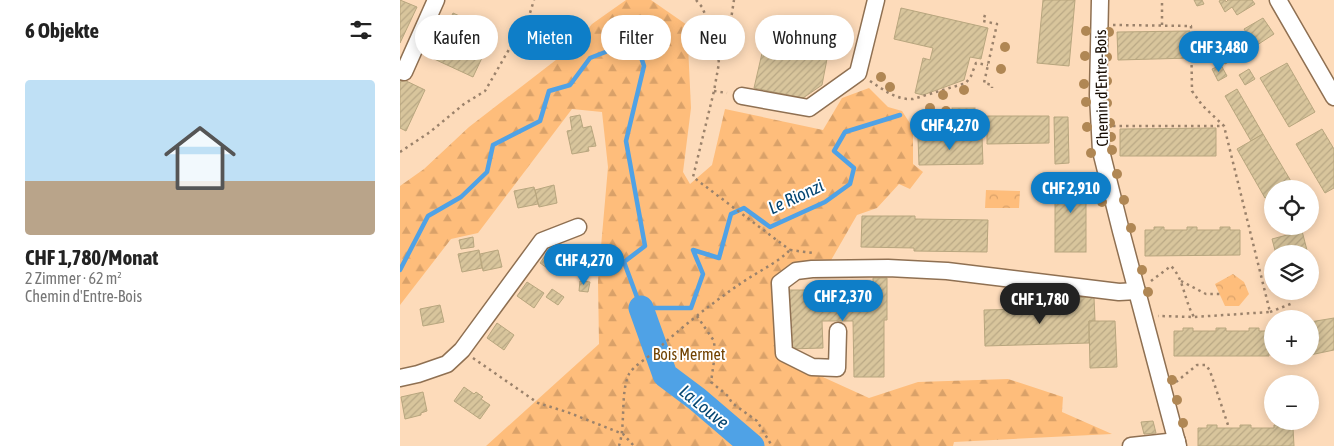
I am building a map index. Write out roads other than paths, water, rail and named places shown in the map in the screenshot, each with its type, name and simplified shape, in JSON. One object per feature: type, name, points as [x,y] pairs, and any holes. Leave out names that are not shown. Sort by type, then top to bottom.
[{"type":"street","points":[[404,72],[436,0]]},
{"type":"street","points":[[742,96],[809,108],[858,74],[876,0]]},
{"type":"street","name":"Chemin d'Entre-Bois","points":[[1100,0],[1098,95],[1100,143],[1108,184],[1142,287],[1178,444],[1131,446]]},
{"type":"street","points":[[1278,0],[1334,97]]},
{"type":"street","points":[[400,378],[447,364],[462,350],[542,241],[578,227]]},
{"type":"street","points":[[838,331],[837,368],[812,366],[784,353],[780,283],[796,271],[888,268],[947,271],[1119,292],[1142,287]]},
{"type":"waterway","name":"Le Rionzi","points":[[400,270],[428,216],[461,197],[487,172],[493,145],[540,121],[549,91],[570,85],[590,58],[626,44],[639,51],[644,66],[626,141],[645,246],[624,262],[641,308],[691,308],[703,274],[693,250],[719,258],[731,214],[744,208],[770,227],[825,202],[850,184],[854,168],[834,151],[845,132],[900,115]]},
{"type":"waterway","name":"La Louve","points":[[641,308],[665,375],[697,399],[752,446]]},
{"type":"park label","name":"Bois Mermet","points":[[689,354]]}]
